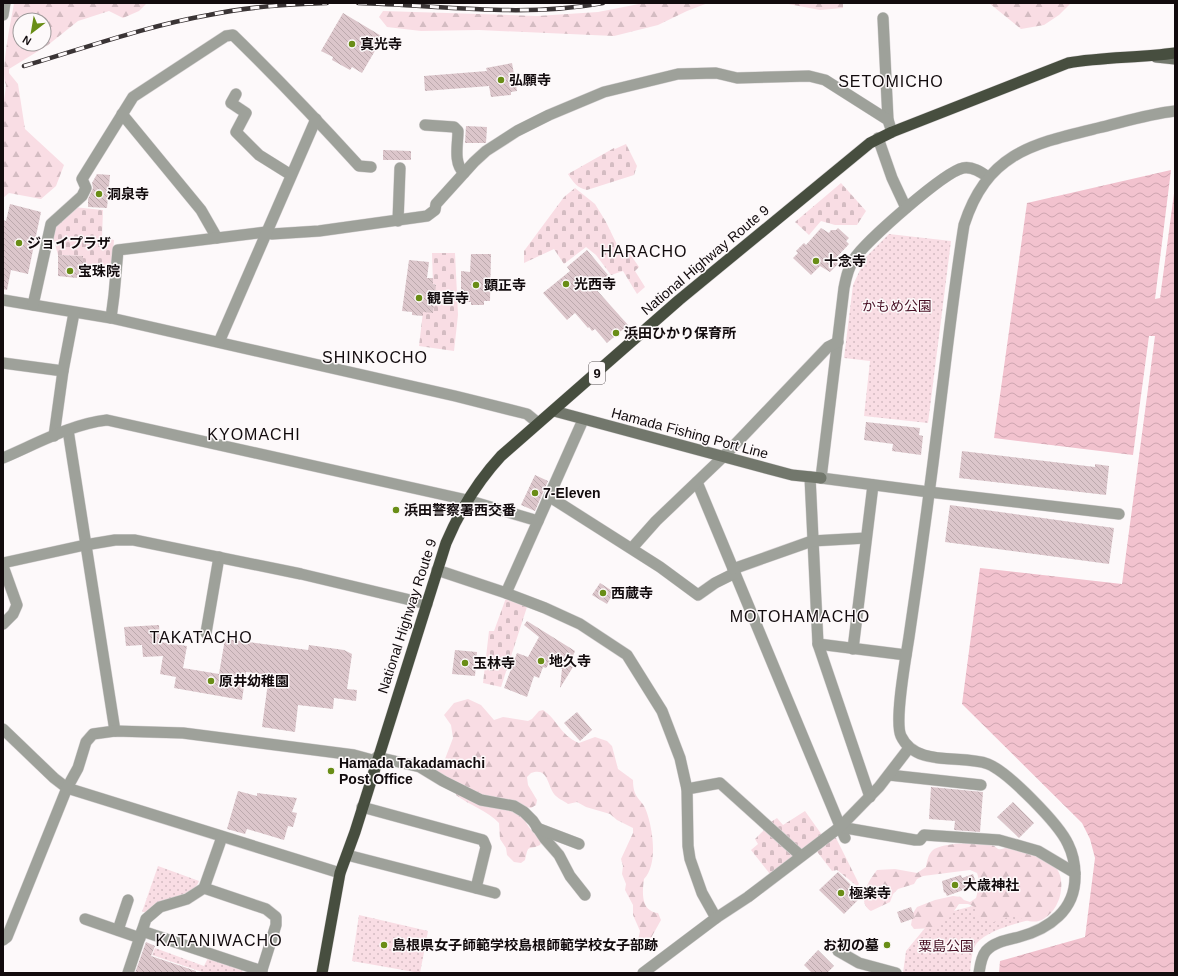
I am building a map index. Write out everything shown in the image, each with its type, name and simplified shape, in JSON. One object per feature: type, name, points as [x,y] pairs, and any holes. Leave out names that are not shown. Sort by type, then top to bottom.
[{"type":"highway","name":"National Highway Route 9","points":[[322,973],[340,873],[446,543],[456,519],[467,500],[483,476],[501,456],[685,295],[858,151],[878,138],[1068,63],[1097,58],[1150,56],[1175,53]]},
{"type":"main road","points":[[1150,56],[1175,59]]},
{"type":"main road","name":"Hamada Fishing Port Line","points":[[554,411],[792,475],[815,478]]},
{"type":"street","points":[[3,15],[5,3]]},
{"type":"street","points":[[883,18],[888,120],[892,132]]},
{"type":"street","points":[[33,305],[51,224],[82,196],[86,188],[82,178],[133,97],[219,40],[233,35],[316,119],[359,166],[371,167]]},
{"type":"street","points":[[111,318],[118,250],[266,232],[272,234],[319,231],[351,225],[427,216],[434,210],[436,204],[446,196],[464,173],[486,151],[517,131],[549,115],[604,92],[678,74],[716,73],[737,78],[809,76],[825,80],[888,120]]},
{"type":"street","points":[[236,94],[231,103],[246,113],[236,132],[259,155],[291,175]]},
{"type":"street","points":[[979,973],[982,958],[986,951],[994,945],[1036,932],[1058,918],[1072,896],[1075,873],[1073,859],[1068,843],[1039,808],[1000,771],[983,763],[928,756],[916,752],[909,748],[900,734],[898,725],[964,225],[972,204],[988,177],[1006,161],[1023,150],[1049,140],[1175,111]]},
{"type":"street","points":[[122,114],[201,210],[217,238]]},
{"type":"street","points":[[219,342],[316,119]]},
{"type":"street","points":[[426,125],[454,127],[458,131],[457,158],[460,169],[464,173]]},
{"type":"street","points":[[878,138],[892,178],[906,208]]},
{"type":"street","points":[[870,797],[818,644],[812,541],[815,478],[838,342],[844,288],[848,271],[855,258],[906,208],[951,173],[964,167],[976,169],[988,177]]},
{"type":"street","points":[[398,220],[400,168]]},
{"type":"street","points":[[3,300],[111,318],[219,342],[312,365],[527,414],[538,423]]},
{"type":"street","points":[[54,436],[63,371],[74,313]]},
{"type":"street","points":[[632,548],[656,520],[724,456],[828,347],[838,342]]},
{"type":"street","points":[[3,363],[63,371]]},
{"type":"street","points":[[506,592],[550,497],[583,420]]},
{"type":"street","points":[[3,458],[68,430],[94,421],[114,421],[405,488],[467,500],[538,521]]},
{"type":"street","points":[[68,430],[115,731]]},
{"type":"street","points":[[815,478],[1119,514]]},
{"type":"street","points":[[697,482],[845,838]]},
{"type":"street","points":[[853,649],[873,485]]},
{"type":"street","points":[[550,497],[660,566],[698,596],[734,571],[812,541],[866,538]]},
{"type":"street","points":[[3,563],[85,545],[115,540],[134,540],[301,574],[427,604]]},
{"type":"street","points":[[206,633],[219,557]]},
{"type":"street","points":[[3,566],[17,605],[13,614],[3,624]]},
{"type":"street","points":[[437,570],[506,592],[580,624],[627,654],[656,700],[668,723],[680,758],[687,789],[688,846],[690,859],[702,893],[716,918]]},
{"type":"street","points":[[818,644],[906,656]]},
{"type":"street","points":[[3,729],[57,781],[67,788],[340,873]]},
{"type":"street","points":[[3,940],[7,937],[67,788],[78,768],[86,742],[93,734],[115,731],[183,733],[377,758],[420,767],[442,781],[481,800],[514,806],[524,812],[533,821],[536,828],[559,856],[570,876],[585,895]]},
{"type":"street","points":[[643,973],[716,918],[748,897],[840,827],[870,797],[909,748]]},
{"type":"street","points":[[889,775],[981,785]]},
{"type":"street","points":[[687,789],[720,783],[801,856]]},
{"type":"street","points":[[362,807],[483,840],[486,847],[476,888]]},
{"type":"street","points":[[840,827],[915,840],[920,840],[924,835],[999,840],[1038,851],[1075,873]]},
{"type":"street","points":[[536,828],[579,844]]},
{"type":"street","points":[[128,973],[146,919],[155,910],[187,899],[204,888],[222,837]]},
{"type":"street","points":[[347,855],[495,893]]},
{"type":"street","points":[[85,919],[118,930],[141,934],[262,972],[276,925],[276,917],[266,909],[204,888]]},
{"type":"street","points":[[118,930],[128,900]]},
{"type":"street","points":[[838,951],[859,963],[896,973]]},
{"type":"green space","points":[[14,3],[147,3],[139,11],[123,18],[109,11],[78,21],[52,42],[52,12],[13,12]]},
{"type":"green space","points":[[644,3],[708,3],[658,25],[614,36],[479,30],[421,31],[387,27],[379,17],[383,11],[537,16],[598,12]]},
{"type":"green space","points":[[783,3],[843,3],[843,8],[820,10]]},
{"type":"green space","points":[[989,3],[1071,3],[1059,15],[1044,25],[1021,29]]},
{"type":"green space","points":[[12,15],[12,52],[37,52],[9,69],[9,73],[18,84],[25,129],[64,165],[56,186],[41,199],[9,193],[3,198],[3,109],[6,85],[4,69]]},
{"type":"green space","points":[[626,144],[637,166],[634,175],[587,190],[576,184],[568,174],[614,148],[615,149]]},
{"type":"green space","points":[[841,183],[866,211],[857,225],[835,225],[821,221],[809,235],[795,222]]},
{"type":"green space","points":[[575,188],[595,204],[606,222],[622,255],[628,251],[639,267],[635,271],[645,287],[637,294],[623,271],[611,275],[596,255],[586,247],[564,264],[554,249],[524,263],[524,251],[564,197]]},
{"type":"green space","points":[[73,207],[103,210],[102,237],[114,240],[112,269],[83,266],[83,256],[58,255],[53,237],[53,226]]},
{"type":"green space","name":"かもめ公園","points":[[889,234],[951,241],[928,423],[864,416],[870,361],[844,358],[853,285],[866,257]]},
{"type":"green space","points":[[432,253],[455,253],[458,315],[454,351],[419,346],[423,312],[436,285],[433,284]]},
{"type":"green space","points":[[506,598],[527,607],[501,687],[483,683],[489,631],[494,631]]},
{"type":"green space","points":[[468,699],[481,705],[494,720],[503,717],[528,721],[532,719],[539,711],[543,710],[567,736],[573,740],[579,743],[595,737],[607,741],[612,746],[618,769],[633,780],[633,787],[636,796],[645,808],[651,829],[653,856],[648,873],[644,879],[643,895],[648,909],[652,912],[658,913],[661,920],[647,944],[642,947],[637,945],[640,931],[633,915],[633,905],[625,890],[626,884],[622,874],[623,866],[621,859],[633,833],[633,828],[617,820],[610,814],[586,807],[577,802],[568,804],[554,794],[544,774],[541,772],[531,773],[527,777],[528,785],[537,800],[536,805],[531,808],[497,801],[440,776],[436,770],[445,759],[453,738],[451,725],[444,715],[454,703]]},
{"type":"green space","points":[[456,793],[507,808],[524,816],[528,826],[542,840],[540,845],[529,848],[525,860],[521,863],[514,862],[507,855],[506,848],[500,839],[499,823],[489,815],[461,799],[456,795]]},
{"type":"green space","points":[[805,811],[822,835],[799,851],[768,824],[777,818],[783,825]]},
{"type":"green space","points":[[765,829],[794,855],[770,874],[751,850],[758,844],[755,839]]},
{"type":"green space","points":[[835,836],[859,884],[857,886],[837,870],[832,871],[815,849]]},
{"type":"green space","points":[[989,842],[998,849],[1010,847],[1028,852],[1049,862],[1057,869],[1061,879],[1060,894],[1056,906],[1048,916],[1039,921],[1033,922],[1017,917],[1011,917],[1005,918],[999,922],[991,922],[976,917],[975,907],[968,904],[959,904],[949,918],[933,928],[914,929],[911,925],[913,913],[917,907],[935,900],[953,896],[961,897],[970,902],[976,898],[980,883],[977,873],[970,870],[923,876],[917,879],[914,884],[898,889],[893,894],[890,902],[871,911],[864,902],[867,885],[877,870],[895,869],[917,873],[926,867],[930,854],[937,848],[960,843]]},
{"type":"green space","points":[[158,866],[199,881],[192,890],[187,893],[159,902],[146,912],[142,912]]},
{"type":"green space","name":"粟島公園","points":[[1001,899],[1043,916],[1006,927],[987,935],[980,940],[975,946],[973,952],[970,973],[903,973],[906,951],[925,928],[953,911]]},
{"type":"green space","points":[[359,915],[428,931],[420,973],[352,961]]},
{"type":"green space","points":[[155,948],[204,966],[208,958],[243,969],[242,973],[205,973],[152,955]]},
{"type":"water","points":[[1171,170],[1155,299],[1160,298],[1175,186],[1175,973],[999,973],[1000,961],[1085,937],[1095,858],[1090,839],[1082,823],[962,704],[980,568],[1122,584],[1155,336],[1149,336],[1133,455],[994,438],[1027,203]]},
{"type":"building","name":"真光寺","points":[[343,13],[383,37],[362,73],[352,67],[350,70],[332,60],[333,57],[321,51]]},
{"type":"building","points":[[512,63],[517,91],[511,92],[511,95],[491,97],[489,86],[425,91],[424,76],[487,71],[486,68]]},
{"type":"building","points":[[466,126],[487,127],[486,143],[465,143]]},
{"type":"building","points":[[383,150],[411,151],[411,160],[383,160]]},
{"type":"building","name":"洞泉寺","points":[[97,174],[110,175],[107,208],[88,207],[88,199],[93,188],[92,183]]},
{"type":"building","name":"ジョイプラザ","points":[[10,204],[41,212],[28,274],[11,270],[7,290],[3,289],[3,220],[6,221]]},
{"type":"building","points":[[821,228],[829,233],[831,230],[836,230],[838,228],[849,238],[846,241],[849,244],[834,260],[838,264],[830,272],[820,266],[811,275],[793,258],[798,253],[796,251],[804,243],[806,245]]},
{"type":"building","points":[[587,250],[608,275],[594,287],[628,325],[607,343],[595,329],[592,331],[589,327],[588,328],[575,313],[567,320],[543,293],[570,271],[567,267]]},
{"type":"building","name":"顕正寺","points":[[471,254],[491,254],[490,301],[484,301],[484,305],[471,305],[471,302],[464,302],[464,299],[461,299],[461,271],[470,272]]},
{"type":"building","name":"宝珠院","points":[[58,255],[83,256],[83,275],[77,275],[77,278],[58,276]]},
{"type":"building","name":"観音寺","points":[[409,260],[429,262],[427,278],[433,278],[433,284],[436,285],[433,313],[423,312],[423,316],[412,315],[412,312],[402,311]]},
{"type":"building","points":[[866,422],[920,428],[919,435],[923,436],[921,455],[892,451],[893,444],[864,440]]},
{"type":"building","points":[[962,451],[1095,467],[1095,464],[1109,466],[1106,495],[959,478]]},
{"type":"building","name":"7-Eleven","points":[[535,475],[548,481],[535,511],[521,505]]},
{"type":"building","points":[[950,505],[1114,528],[1109,564],[945,542]]},
{"type":"building","name":"西蔵寺","points":[[600,583],[614,592],[607,604],[592,595]]},
{"type":"building","name":"地久寺","points":[[527,621],[575,651],[569,665],[573,667],[560,688],[562,669],[550,662],[546,668],[543,667],[539,678],[534,676],[527,697],[504,688],[517,653],[528,657],[539,637],[524,625]]},
{"type":"building","points":[[159,625],[160,642],[187,646],[183,668],[219,674],[225,639],[308,650],[309,645],[344,650],[352,654],[347,689],[357,690],[356,701],[334,698],[333,709],[298,705],[295,732],[262,727],[269,675],[246,672],[242,700],[174,688],[176,677],[160,674],[163,656],[143,657],[142,645],[126,646],[124,627]]},
{"type":"building","name":"玉林寺","points":[[455,650],[477,652],[475,676],[452,674]]},
{"type":"building","points":[[577,712],[592,730],[580,741],[564,723]]},
{"type":"building","points":[[931,787],[983,792],[980,832],[954,830],[955,821],[929,819]]},
{"type":"building","points":[[238,791],[257,796],[257,793],[297,798],[292,812],[297,813],[293,827],[288,826],[284,840],[247,829],[245,834],[227,829]]},
{"type":"building","points":[[1013,802],[1034,823],[1019,838],[997,817]]},
{"type":"building","name":"極楽寺","points":[[838,872],[862,896],[844,914],[819,890]]},
{"type":"building","name":"大歳神社","points":[[973,874],[976,883],[966,887],[966,889],[947,896],[945,892],[944,893],[942,881],[961,875],[962,878]]},
{"type":"building","points":[[911,907],[915,918],[901,923],[897,912]]},
{"type":"building","points":[[146,942],[155,946],[151,956],[196,971],[196,973],[135,973]]},
{"type":"building","points":[[818,950],[834,966],[827,973],[812,973],[804,965]]},
{"type":"railway","points":[[24,66],[139,31],[223,12],[283,5],[327,3]]},
{"type":"railway","points":[[358,3],[512,10],[542,10],[603,3]]},
{"type":"place","name":"真光寺","points":[[352,44]]},
{"type":"place","name":"弘願寺","points":[[501,80]]},
{"type":"place","name":"洞泉寺","points":[[99,194]]},
{"type":"place","name":"ジョイプラザ","points":[[19,243]]},
{"type":"place","name":"十念寺","points":[[816,261]]},
{"type":"place","name":"宝珠院","points":[[70,271]]},
{"type":"place","name":"光西寺","points":[[566,284]]},
{"type":"place","name":"顕正寺","points":[[476,285]]},
{"type":"place","name":"観音寺","points":[[419,298]]},
{"type":"place","name":"浜田ひかり保育所","points":[[616,333]]},
{"type":"place","name":"7-Eleven","points":[[535,493]]},
{"type":"place","name":"浜田警察署西交番","points":[[396,510]]},
{"type":"place","name":"西蔵寺","points":[[603,593]]},
{"type":"place","name":"地久寺","points":[[541,661]]},
{"type":"place","name":"玉林寺","points":[[465,663]]},
{"type":"place","name":"原井幼稚園","points":[[211,681]]},
{"type":"place","name":"Hamada Takadamachi Post Office","points":[[331,771]]},
{"type":"place","name":"大歳神社","points":[[955,885]]},
{"type":"place","name":"極楽寺","points":[[841,893]]},
{"type":"place","name":"島根県女子師範学校島根師範学校女子部跡","points":[[384,945]]},
{"type":"place","name":"お初の墓","points":[[887,945]]},
{"type":"district","name":"SETOMICHO","points":[[891,81]]},
{"type":"district","name":"HARACHO","points":[[644,251]]},
{"type":"district","name":"SHINKOCHO","points":[[375,357]]},
{"type":"district","name":"KYOMACHI","points":[[254,434]]},
{"type":"district","name":"MOTOHAMACHO","points":[[800,616]]},
{"type":"district","name":"TAKATACHO","points":[[201,637]]},
{"type":"district","name":"KATANIWACHO","points":[[219,940]]}]
